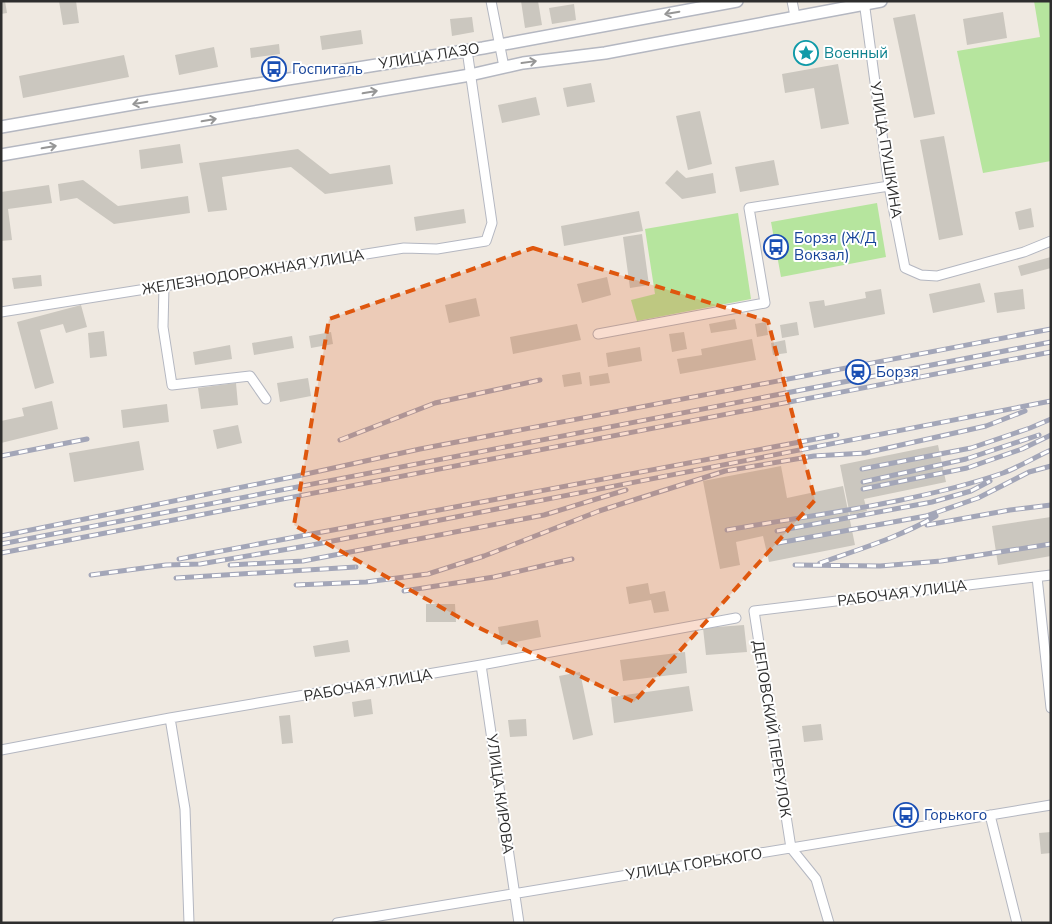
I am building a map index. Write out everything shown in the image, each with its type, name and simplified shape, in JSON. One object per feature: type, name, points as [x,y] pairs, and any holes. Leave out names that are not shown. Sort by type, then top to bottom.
[{"type":"street","points":[[491,1],[504,67]]},
{"type":"street","name":"УЛИЦА ЛАЗО","points":[[1,127],[499,45],[737,1]]},
{"type":"street","points":[[792,1],[795,16]]},
{"type":"street","points":[[1,155],[470,75],[523,63],[605,52],[881,1]]},
{"type":"street","name":"УЛИЦА ПУШКИНА","points":[[864,3],[889,186],[905,268],[921,275],[937,276],[1024,252],[1051,241]]},
{"type":"street","points":[[467,50],[470,75]]},
{"type":"street","name":"ЖЕЛЕЗНОДОРОЖНАЯ УЛИЦА","points":[[1,312],[404,248],[437,249],[486,241],[492,223],[470,75]]},
{"type":"street","points":[[598,334],[766,303],[749,208],[889,186]]},
{"type":"street","points":[[164,286],[163,328],[172,385],[250,376],[266,399]]},
{"type":"street","name":"РАБОЧАЯ УЛИЦА","points":[[754,611],[1051,574]]},
{"type":"street","points":[[1037,577],[1051,708]]},
{"type":"street","name":"ДЕПОВСКИЙ ПЕРЕУЛОК","points":[[754,611],[791,848]]},
{"type":"street","name":"РАБОЧАЯ УЛИЦА","points":[[1,750],[170,718],[481,665],[736,618]]},
{"type":"street","name":"УЛИЦА КИРОВА","points":[[481,665],[519,923]]},
{"type":"street","points":[[170,718],[185,810],[189,923]]},
{"type":"street","name":"УЛИЦА ГОРЬКОГО","points":[[338,923],[1051,805]]},
{"type":"street","points":[[990,815],[1017,923]]},
{"type":"street","points":[[791,848],[816,879],[829,923]]},
{"type":"highlighted area","points":[[533,248],[768,321],[815,500],[634,702],[471,624],[294,525],[329,319]]},
{"type":"green space","points":[[1034,1],[1051,1],[1051,161],[983,173],[957,51],[1040,37]]},
{"type":"green space","points":[[877,203],[886,257],[781,277],[771,222]]},
{"type":"green space","points":[[738,213],[751,299],[637,321],[631,300],[655,294],[645,229]]},
{"type":"building","points":[[1,1],[5,1],[7,13],[1,14]]},
{"type":"building","points":[[59,1],[76,1],[79,23],[63,25]]},
{"type":"building","points":[[521,1],[538,1],[542,25],[525,28]]},
{"type":"building","points":[[574,4],[576,20],[552,24],[549,8]]},
{"type":"building","points":[[1003,12],[1007,38],[967,45],[963,19]]},
{"type":"building","points":[[915,14],[935,114],[914,118],[893,18]]},
{"type":"building","points":[[472,17],[474,32],[452,36],[450,19]]},
{"type":"building","points":[[361,30],[363,44],[322,50],[320,36]]},
{"type":"building","points":[[279,44],[280,54],[251,58],[250,48]]},
{"type":"building","points":[[214,47],[218,67],[179,75],[175,55]]},
{"type":"building","points":[[124,55],[129,77],[23,98],[19,76]]},
{"type":"building","points":[[838,64],[849,124],[821,129],[814,88],[785,93],[782,74]]},
{"type":"building","points":[[591,83],[595,102],[567,107],[563,88]]},
{"type":"building","points":[[536,97],[540,115],[502,123],[498,105]]},
{"type":"building","points":[[700,111],[712,164],[688,170],[676,116]]},
{"type":"building","points":[[944,136],[963,235],[939,240],[920,140]]},
{"type":"building","points":[[180,144],[183,163],[141,169],[139,150]]},
{"type":"building","points":[[298,149],[330,174],[390,165],[393,184],[325,194],[291,167],[222,177],[227,210],[208,212],[199,163]]},
{"type":"building","points":[[774,160],[779,185],[740,192],[735,167]]},
{"type":"building","points":[[677,170],[686,178],[713,173],[716,193],[682,199],[665,183]]},
{"type":"building","points":[[83,180],[118,206],[188,196],[190,213],[114,224],[77,198],[60,201],[58,184]]},
{"type":"building","points":[[49,185],[52,203],[8,209],[12,240],[1,241],[1,192]]},
{"type":"building","points":[[1031,208],[1034,227],[1019,230],[1015,212]]},
{"type":"building","points":[[464,209],[466,223],[416,231],[414,217]]},
{"type":"building","points":[[639,211],[643,231],[564,246],[561,226]]},
{"type":"building","points":[[642,234],[649,285],[630,288],[623,237]]},
{"type":"building","points":[[1051,257],[1051,268],[1021,276],[1018,266]]},
{"type":"building","points":[[41,275],[42,286],[14,289],[12,278]]},
{"type":"building","points":[[607,277],[611,295],[582,303],[577,284]]},
{"type":"building","points":[[980,283],[985,302],[933,313],[929,294]]},
{"type":"building","points":[[881,289],[885,314],[814,328],[809,302],[824,300],[825,306],[866,298],[865,292]]},
{"type":"building","points":[[1023,289],[1025,309],[997,313],[994,293]]},
{"type":"building","points":[[476,298],[480,316],[449,323],[445,305]]},
{"type":"building","points":[[81,305],[87,327],[66,333],[63,324],[40,330],[54,383],[35,389],[17,322]]},
{"type":"building","points":[[735,319],[737,329],[711,333],[709,324]]},
{"type":"building","points":[[766,322],[768,335],[757,337],[755,324]]},
{"type":"building","points":[[797,322],[799,335],[782,338],[780,325]]},
{"type":"building","points":[[577,324],[581,340],[513,354],[510,337]]},
{"type":"building","points":[[104,331],[107,356],[90,358],[88,333]]},
{"type":"building","points":[[331,332],[333,344],[311,348],[309,336]]},
{"type":"building","points":[[684,332],[687,349],[672,352],[669,334]]},
{"type":"building","points":[[292,336],[294,348],[254,355],[252,343]]},
{"type":"building","points":[[752,339],[756,360],[680,374],[677,359],[702,355],[701,349]]},
{"type":"building","points":[[785,340],[787,353],[773,355],[771,343]]},
{"type":"building","points":[[230,345],[232,359],[195,365],[193,352]]},
{"type":"building","points":[[640,347],[642,361],[608,367],[606,353]]},
{"type":"building","points":[[580,372],[582,384],[564,387],[562,375]]},
{"type":"building","points":[[608,373],[610,383],[590,386],[589,376]]},
{"type":"building","points":[[308,378],[311,396],[280,402],[277,383]]},
{"type":"building","points":[[236,383],[238,405],[201,409],[198,388]]},
{"type":"building","points":[[52,401],[58,429],[1,443],[1,421],[24,416],[22,408]]},
{"type":"building","points":[[167,404],[169,422],[123,428],[121,410]]},
{"type":"building","points":[[238,425],[242,443],[217,449],[213,430]]},
{"type":"building","points":[[139,441],[144,470],[74,482],[69,453]]},
{"type":"building","points":[[938,445],[946,482],[864,499],[867,511],[850,515],[840,465]]},
{"type":"building","points":[[781,466],[787,498],[843,486],[855,545],[769,562],[763,536],[736,542],[740,565],[720,569],[703,481]]},
{"type":"building","points":[[1051,517],[1051,556],[998,565],[992,526]]},
{"type":"building","points":[[648,583],[650,594],[665,591],[669,611],[654,613],[651,600],[629,604],[626,587]]},
{"type":"building","points":[[426,604],[455,604],[456,622],[426,622]]},
{"type":"building","points":[[538,620],[541,637],[501,645],[498,627]]},
{"type":"building","points":[[744,625],[747,652],[706,655],[703,628]]},
{"type":"building","points":[[348,640],[350,652],[315,657],[313,646]]},
{"type":"building","points":[[685,652],[687,673],[623,681],[620,660]]},
{"type":"building","points":[[580,672],[593,735],[573,740],[559,676]]},
{"type":"building","points":[[689,686],[693,711],[614,723],[611,697]]},
{"type":"building","points":[[371,699],[373,714],[354,717],[352,702]]},
{"type":"building","points":[[290,715],[293,743],[282,744],[279,716]]},
{"type":"building","points":[[526,719],[527,736],[510,737],[508,720]]},
{"type":"building","points":[[821,724],[823,740],[804,742],[802,726]]},
{"type":"building","points":[[1051,832],[1051,853],[1041,854],[1039,833]]},
{"type":"railway","points":[[1,536],[420,449],[1051,329]]},
{"type":"railway","points":[[1,544],[1051,342]]},
{"type":"railway","points":[[1,553],[1051,352]]},
{"type":"railway","points":[[340,440],[435,403],[540,380]]},
{"type":"railway","points":[[91,575],[166,565],[200,564],[312,545],[1051,401]]},
{"type":"railway","points":[[296,585],[366,582],[428,574],[484,556],[599,511],[725,471],[814,456],[865,453],[986,426],[1025,411]]},
{"type":"railway","points":[[862,469],[971,448],[1051,419]]},
{"type":"railway","points":[[179,559],[837,435]]},
{"type":"railway","points":[[863,482],[966,459],[1039,435]]},
{"type":"railway","points":[[863,489],[967,468],[1022,449],[1051,435]]},
{"type":"railway","points":[[1,456],[87,439]]},
{"type":"railway","points":[[727,530],[866,507],[936,492],[1003,473],[1051,450]]},
{"type":"railway","points":[[778,543],[926,516],[978,498],[1029,472],[1051,466]]},
{"type":"railway","points":[[777,531],[932,502],[971,491],[990,481]]},
{"type":"railway","points":[[230,565],[303,561],[544,515],[626,490]]},
{"type":"railway","points":[[927,525],[1010,510],[1051,505]]},
{"type":"railway","points":[[820,563],[865,548],[936,516]]},
{"type":"railway","points":[[795,565],[880,566],[941,561],[1051,544]]},
{"type":"railway","points":[[404,591],[494,577],[572,559]]},
{"type":"railway","points":[[176,578],[356,567]]},
{"type":"place","name":"Военный","points":[[806,53]]},
{"type":"place","name":"Госпиталь","points":[[274,69]]},
{"type":"place","name":"Борзя (Ж/Д Вокзал)","points":[[776,247]]},
{"type":"place","name":"Борзя","points":[[858,372]]},
{"type":"place","name":"Горького","points":[[906,815]]}]
